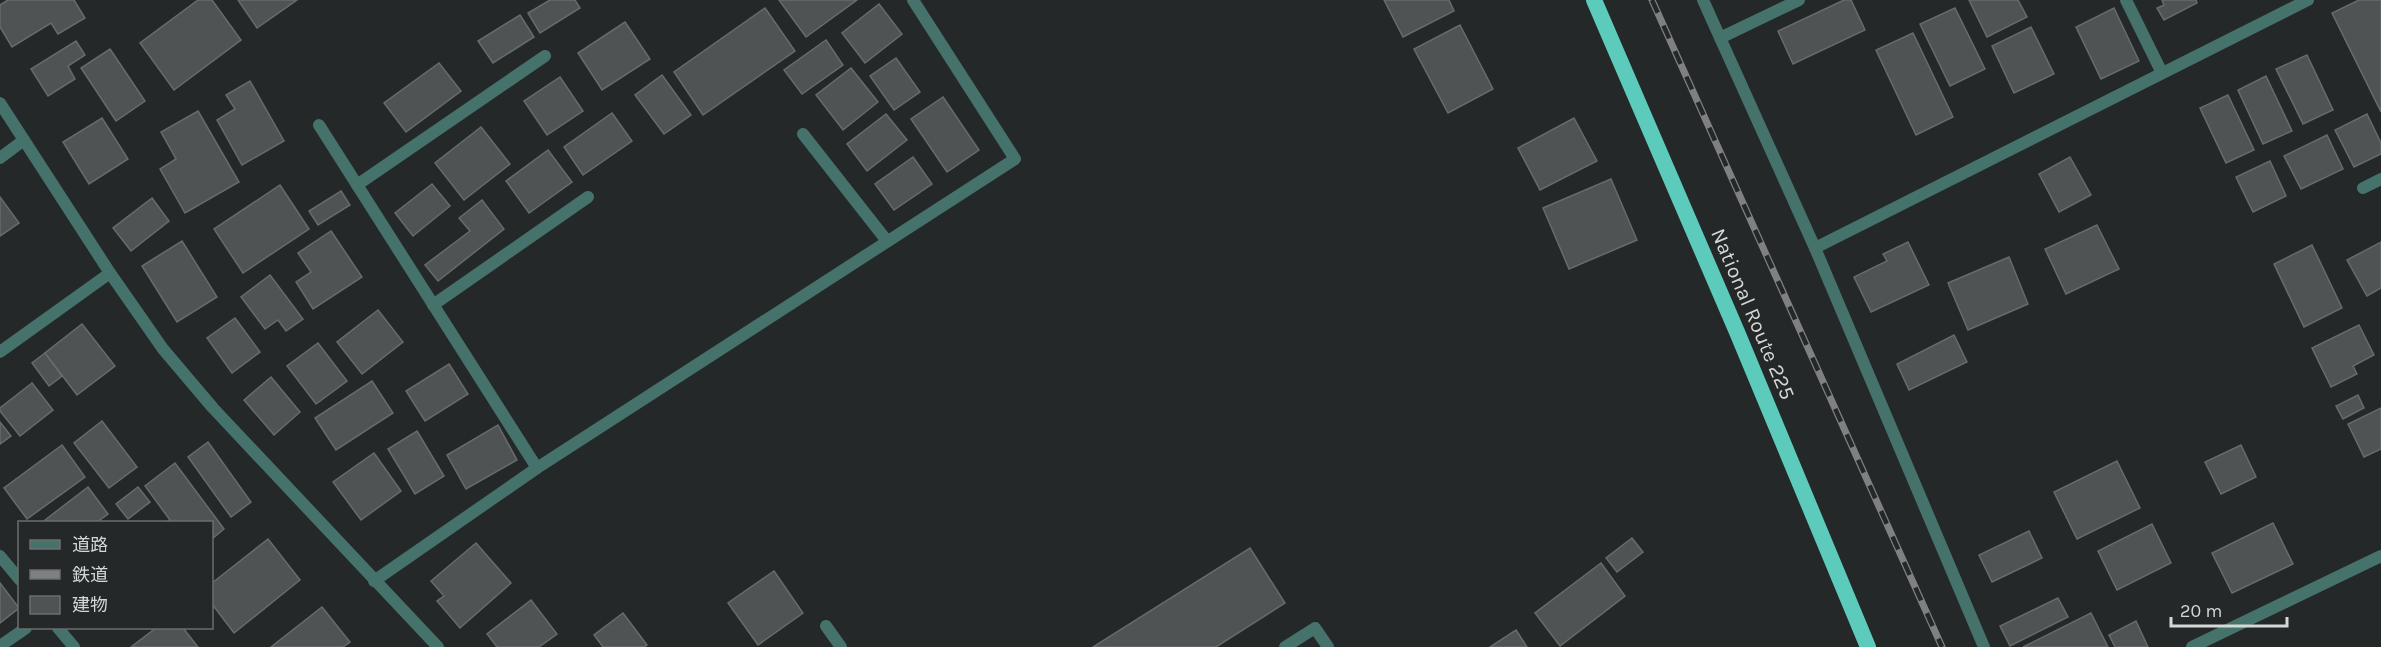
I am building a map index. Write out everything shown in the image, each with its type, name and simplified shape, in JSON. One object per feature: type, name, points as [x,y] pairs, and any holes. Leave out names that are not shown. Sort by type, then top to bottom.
[{"type":"highway","name":"National Route 225","points":[[1594,0],[1737,332],[1868,647]]},
{"type":"street","points":[[374,581],[537,468],[1015,159],[913,0]]},
{"type":"street","points":[[1703,0],[1815,248],[1984,647]]},
{"type":"street","points":[[1720,38],[1799,0]]},
{"type":"street","points":[[2126,0],[2162,73]]},
{"type":"street","points":[[1815,248],[2308,0]]},
{"type":"street","points":[[357,185],[545,56]]},
{"type":"street","points":[[0,103],[110,273],[163,349],[213,408],[438,647]]},
{"type":"street","points":[[319,125],[537,468]]},
{"type":"street","points":[[803,134],[887,242]]},
{"type":"street","points":[[0,158],[24,140]]},
{"type":"street","points":[[2363,188],[2381,179]]},
{"type":"street","points":[[433,305],[588,197]]},
{"type":"street","points":[[0,352],[110,273]]},
{"type":"street","points":[[0,555],[18,578]]},
{"type":"street","points":[[2192,647],[2381,556]]},
{"type":"street","points":[[826,626],[841,647]]},
{"type":"street","points":[[1285,647],[1315,628],[1328,647]]},
{"type":"street","points":[[0,646],[23,629]]},
{"type":"street","points":[[60,629],[74,647]]},
{"type":"building","points":[[8,0],[74,0],[85,18],[58,34],[51,23],[12,47],[0,27],[0,5]]},
{"type":"building","points":[[198,0],[212,0],[241,40],[174,90],[140,43]]},
{"type":"building","points":[[238,0],[297,0],[257,28]]},
{"type":"building","points":[[550,0],[575,0],[580,8],[540,33],[528,13]]},
{"type":"building","points":[[779,0],[857,0],[806,37]]},
{"type":"building","points":[[1384,0],[1449,0],[1454,11],[1403,37]]},
{"type":"building","points":[[1844,0],[1851,0],[1865,30],[1793,64],[1778,31]]},
{"type":"building","points":[[1969,0],[2018,0],[2027,17],[1987,37]]},
{"type":"building","points":[[2162,0],[2196,0],[2197,3],[2164,20],[2157,8],[2164,5]]},
{"type":"building","points":[[2359,0],[2381,0],[2381,112],[2332,13]]},
{"type":"building","points":[[879,4],[902,34],[865,63],[842,33]]},
{"type":"building","points":[[765,8],[795,51],[703,115],[674,72]]},
{"type":"building","points":[[1955,8],[1985,69],[1950,86],[1920,24]]},
{"type":"building","points":[[2114,8],[2139,61],[2101,79],[2076,27]]},
{"type":"building","points":[[520,15],[534,37],[493,63],[478,41]]},
{"type":"building","points":[[625,22],[650,59],[602,90],[578,53]]},
{"type":"building","points":[[1460,25],[1493,89],[1448,113],[1414,49]]},
{"type":"building","points":[[2031,27],[2054,74],[2014,93],[1992,46]]},
{"type":"building","points":[[1913,33],[1953,117],[1916,135],[1876,50]]},
{"type":"building","points":[[826,40],[843,65],[802,94],[784,70]]},
{"type":"building","points":[[76,41],[85,55],[68,66],[75,79],[48,96],[31,69]]},
{"type":"building","points":[[110,49],[145,101],[116,121],[81,68]]},
{"type":"building","points":[[2307,55],[2333,110],[2303,124],[2276,69]]},
{"type":"building","points":[[896,58],[920,92],[894,110],[870,76]]},
{"type":"building","points":[[439,63],[461,91],[406,132],[384,103]]},
{"type":"building","points":[[851,68],[878,102],[843,130],[816,95]]},
{"type":"building","points":[[662,75],[691,115],[664,134],[635,95]]},
{"type":"building","points":[[2266,76],[2292,131],[2263,144],[2238,90]]},
{"type":"building","points":[[560,77],[583,111],[547,135],[524,101]]},
{"type":"building","points":[[250,81],[284,141],[242,165],[217,120],[235,109],[226,95]]},
{"type":"building","points":[[2228,95],[2254,150],[2226,163],[2200,108]]},
{"type":"building","points":[[943,97],[979,150],[947,172],[911,119]]},
{"type":"building","points":[[198,111],[239,182],[185,213],[160,169],[176,159],[161,132]]},
{"type":"building","points":[[612,113],[632,141],[583,175],[564,147]]},
{"type":"building","points":[[886,114],[907,140],[867,171],[847,144]]},
{"type":"building","points":[[2367,114],[2381,143],[2381,154],[2354,167],[2335,130]]},
{"type":"building","points":[[102,118],[128,159],[89,184],[63,142]]},
{"type":"building","points":[[1574,118],[1597,161],[1540,190],[1518,148]]},
{"type":"building","points":[[481,127],[510,164],[464,200],[435,163]]},
{"type":"building","points":[[2327,135],[2343,169],[2301,189],[2284,156]]},
{"type":"building","points":[[548,150],[572,182],[529,213],[506,181]]},
{"type":"building","points":[[913,157],[932,184],[894,210],[875,184]]},
{"type":"building","points":[[2070,157],[2091,195],[2059,212],[2039,174]]},
{"type":"building","points":[[2270,161],[2286,196],[2253,212],[2236,177]]},
{"type":"building","points":[[1611,179],[1637,240],[1569,269],[1543,208]]},
{"type":"building","points":[[432,184],[450,206],[413,236],[395,213]]},
{"type":"building","points":[[280,185],[309,229],[243,273],[214,229]]},
{"type":"building","points":[[341,191],[350,205],[318,225],[309,211]]},
{"type":"building","points":[[0,197],[19,223],[0,236]]},
{"type":"building","points":[[152,198],[169,221],[131,251],[113,228]]},
{"type":"building","points":[[482,200],[504,229],[438,281],[425,265],[470,231],[459,218]]},
{"type":"building","points":[[2097,225],[2119,269],[2066,294],[2045,249]]},
{"type":"building","points":[[331,231],[362,277],[313,309],[296,282],[311,272],[298,253]]},
{"type":"building","points":[[182,241],[217,297],[177,322],[142,266]]},
{"type":"building","points":[[1908,242],[1929,285],[1871,312],[1854,277],[1887,261],[1883,254]]},
{"type":"building","points":[[2381,242],[2381,288],[2367,296],[2347,260]]},
{"type":"building","points":[[2312,245],[2342,308],[2304,327],[2274,264]]},
{"type":"building","points":[[2009,257],[2028,304],[1968,330],[1948,283]]},
{"type":"building","points":[[270,275],[303,319],[286,331],[278,320],[265,329],[241,297]]},
{"type":"building","points":[[378,310],[403,342],[362,374],[337,342]]},
{"type":"building","points":[[235,318],[260,352],[232,373],[207,338]]},
{"type":"building","points":[[82,324],[115,366],[77,395],[45,353]]},
{"type":"building","points":[[2359,325],[2374,355],[2353,366],[2357,374],[2331,387],[2312,348]]},
{"type":"building","points":[[1954,335],[1967,362],[1909,390],[1897,364]]},
{"type":"building","points":[[318,343],[347,381],[316,404],[287,366]]},
{"type":"building","points":[[45,353],[62,376],[49,386],[32,363]]},
{"type":"building","points":[[449,364],[468,394],[425,421],[406,391]]},
{"type":"building","points":[[271,377],[300,412],[274,435],[244,400]]},
{"type":"building","points":[[372,381],[393,413],[336,450],[315,418]]},
{"type":"building","points":[[32,383],[53,410],[20,436],[0,408]]},
{"type":"building","points":[[2358,395],[2364,408],[2343,419],[2336,406]]},
{"type":"building","points":[[2381,408],[2381,449],[2364,457],[2348,424]]},
{"type":"building","points":[[102,421],[137,467],[109,488],[74,443]]},
{"type":"building","points":[[0,422],[11,436],[0,444]]},
{"type":"building","points":[[498,425],[517,460],[466,489],[447,455]]},
{"type":"building","points":[[417,431],[444,476],[415,494],[388,449]]},
{"type":"building","points":[[208,442],[251,502],[231,517],[188,457]]},
{"type":"building","points":[[62,445],[85,477],[27,519],[4,488]]},
{"type":"building","points":[[2241,445],[2256,477],[2221,494],[2205,462]]},
{"type":"building","points":[[374,453],[401,491],[361,520],[333,482]]},
{"type":"building","points":[[2117,461],[2140,508],[2077,539],[2054,492]]},
{"type":"building","points":[[175,463],[224,529],[213,538],[213,521],[168,521],[170,520],[145,486]]},
{"type":"building","points":[[88,487],[108,514],[98,521],[45,520]]},
{"type":"building","points":[[138,487],[150,502],[128,519],[116,504]]},
{"type":"building","points":[[2273,523],[2293,564],[2232,593],[2212,553]]},
{"type":"building","points":[[2152,524],[2171,563],[2117,590],[2098,551]]},
{"type":"building","points":[[2029,531],[2042,558],[1992,582],[1979,555]]},
{"type":"building","points":[[1632,538],[1643,552],[1617,572],[1606,558]]},
{"type":"building","points":[[268,539],[300,580],[234,633],[213,605],[213,582]]},
{"type":"building","points":[[476,543],[511,583],[460,628],[437,601],[444,596],[431,581]]},
{"type":"building","points":[[1250,548],[1285,603],[1216,647],[1093,647]]},
{"type":"building","points":[[1601,563],[1625,596],[1560,646],[1535,613]]},
{"type":"building","points":[[774,571],[803,613],[758,645],[728,603]]},
{"type":"building","points":[[0,583],[18,609],[0,623]]},
{"type":"building","points":[[2058,598],[2068,617],[2010,646],[2000,626]]},
{"type":"building","points":[[531,600],[557,634],[539,647],[497,647],[487,634]]},
{"type":"building","points":[[322,607],[350,642],[343,647],[271,647]]},
{"type":"building","points":[[623,613],[647,645],[644,647],[603,647],[594,635]]},
{"type":"building","points":[[2091,613],[2108,647],[2023,647]]},
{"type":"building","points":[[2136,621],[2148,647],[2115,647],[2109,635]]},
{"type":"building","points":[[155,629],[184,629],[198,647],[131,647]]},
{"type":"building","points":[[1516,630],[1527,647],[1490,647]]},
{"type":"railway","points":[[1652,0],[1942,647]]}]
